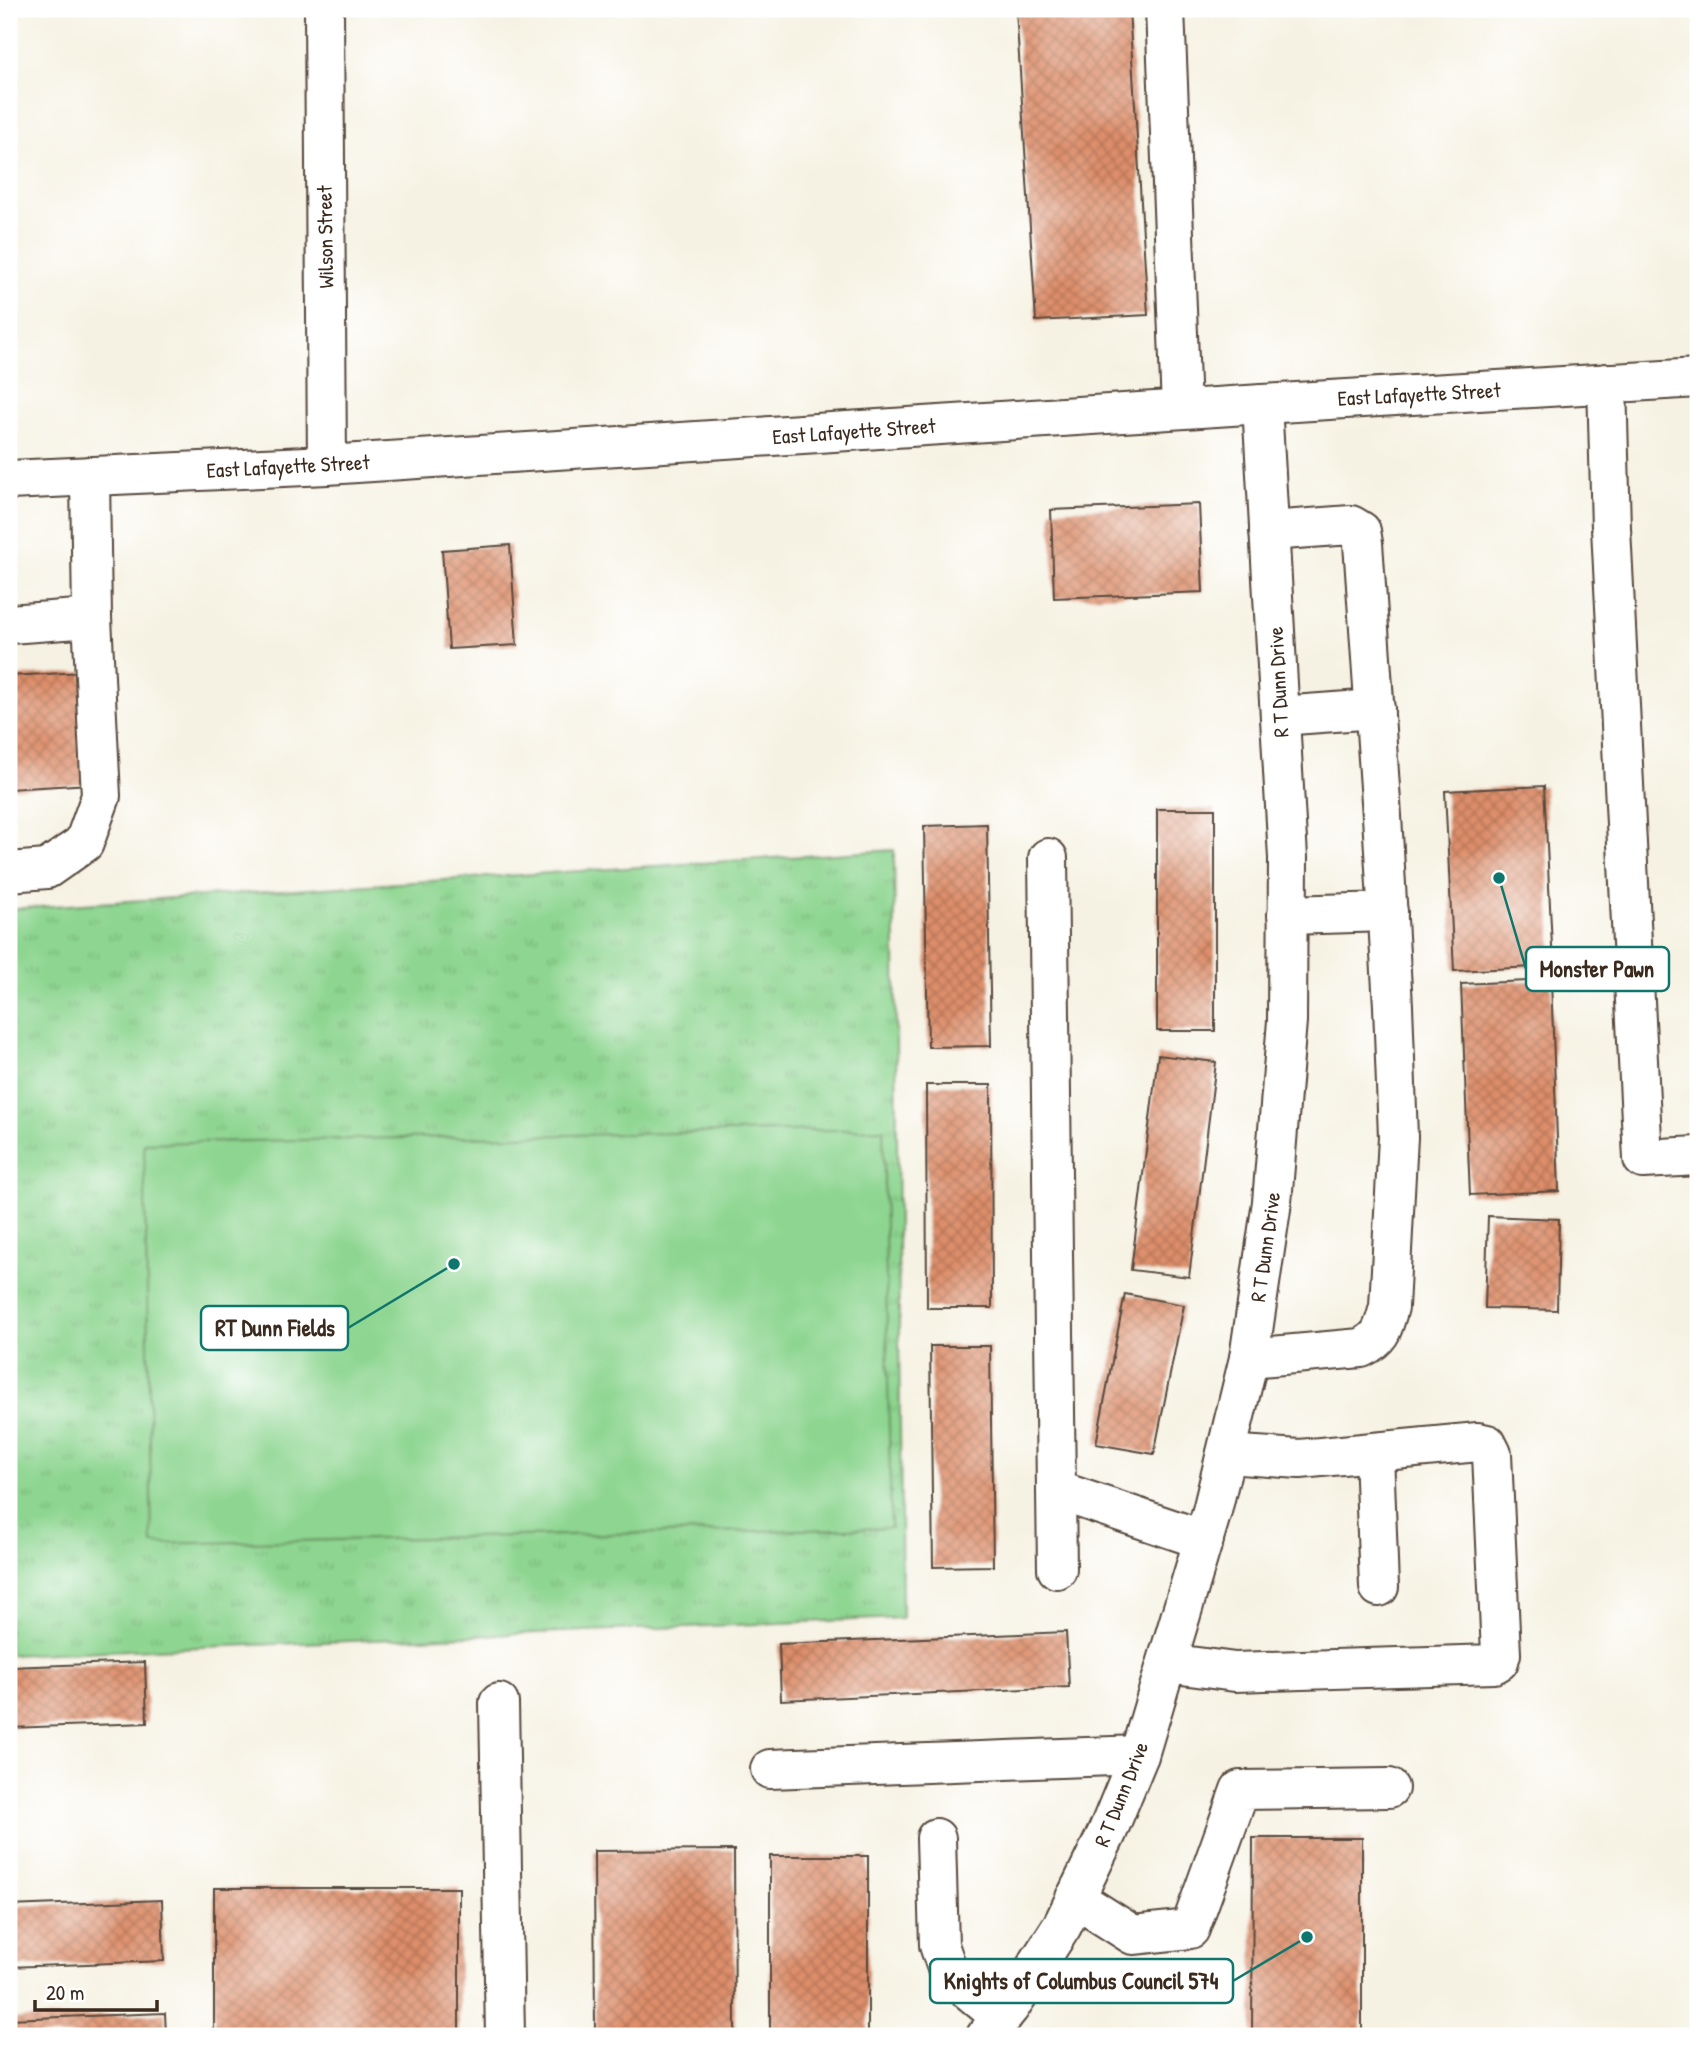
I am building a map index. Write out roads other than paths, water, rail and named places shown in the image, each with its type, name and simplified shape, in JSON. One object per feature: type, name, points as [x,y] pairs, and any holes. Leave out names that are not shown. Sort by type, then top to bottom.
[{"type":"street","name":"Wilson Street","points":[[324,9],[327,465]]},
{"type":"street","points":[[1165,9],[1181,409]]},
{"type":"street","name":"East Lafayette Street","points":[[9,480],[327,465],[1698,378]]},
{"type":"street","points":[[1608,383],[1611,528],[1643,1159],[1698,1156]]},
{"type":"street","name":"R T Dunn Drive","points":[[994,2027],[1062,1926],[1107,1833],[1139,1755],[1204,1540],[1249,1359],[1272,1202],[1287,1021],[1288,858],[1262,404]]},
{"type":"street","points":[[9,872],[47,869],[84,843],[101,796],[92,618],[90,476]]},
{"type":"street","points":[[1249,1359],[1361,1348],[1374,1342],[1382,1331],[1389,1307],[1398,1137],[1388,912],[1361,531],[1351,525],[1269,531]]},
{"type":"street","points":[[9,624],[92,618]]},
{"type":"street","points":[[1280,716],[1375,709]]},
{"type":"street","points":[[1048,858],[1056,1569]]},
{"type":"street","points":[[1287,915],[1388,912]]},
{"type":"street","points":[[1167,1663],[1235,1672],[1494,1664],[1499,1661],[1501,1654],[1492,1454],[1487,1444],[1478,1442],[1300,1458],[1226,1454]]},
{"type":"street","points":[[1374,1453],[1379,1587]]},
{"type":"street","points":[[1056,1490],[1204,1540]]},
{"type":"street","points":[[499,1703],[505,2036]]},
{"type":"street","points":[[771,1769],[1139,1755]]},
{"type":"street","points":[[1075,1898],[1133,1935],[1190,1929],[1240,1790],[1389,1788]]},
{"type":"street","points":[[936,1838],[939,1945],[949,1974],[994,2027]]},
{"type":"place","name":"Monster Pawn","points":[[1499,878]]},
{"type":"place","name":"RT Dunn Fields","points":[[454,1264]]},
{"type":"place","name":"Knights of Columbus Council 574","points":[[1307,1937]]}]
